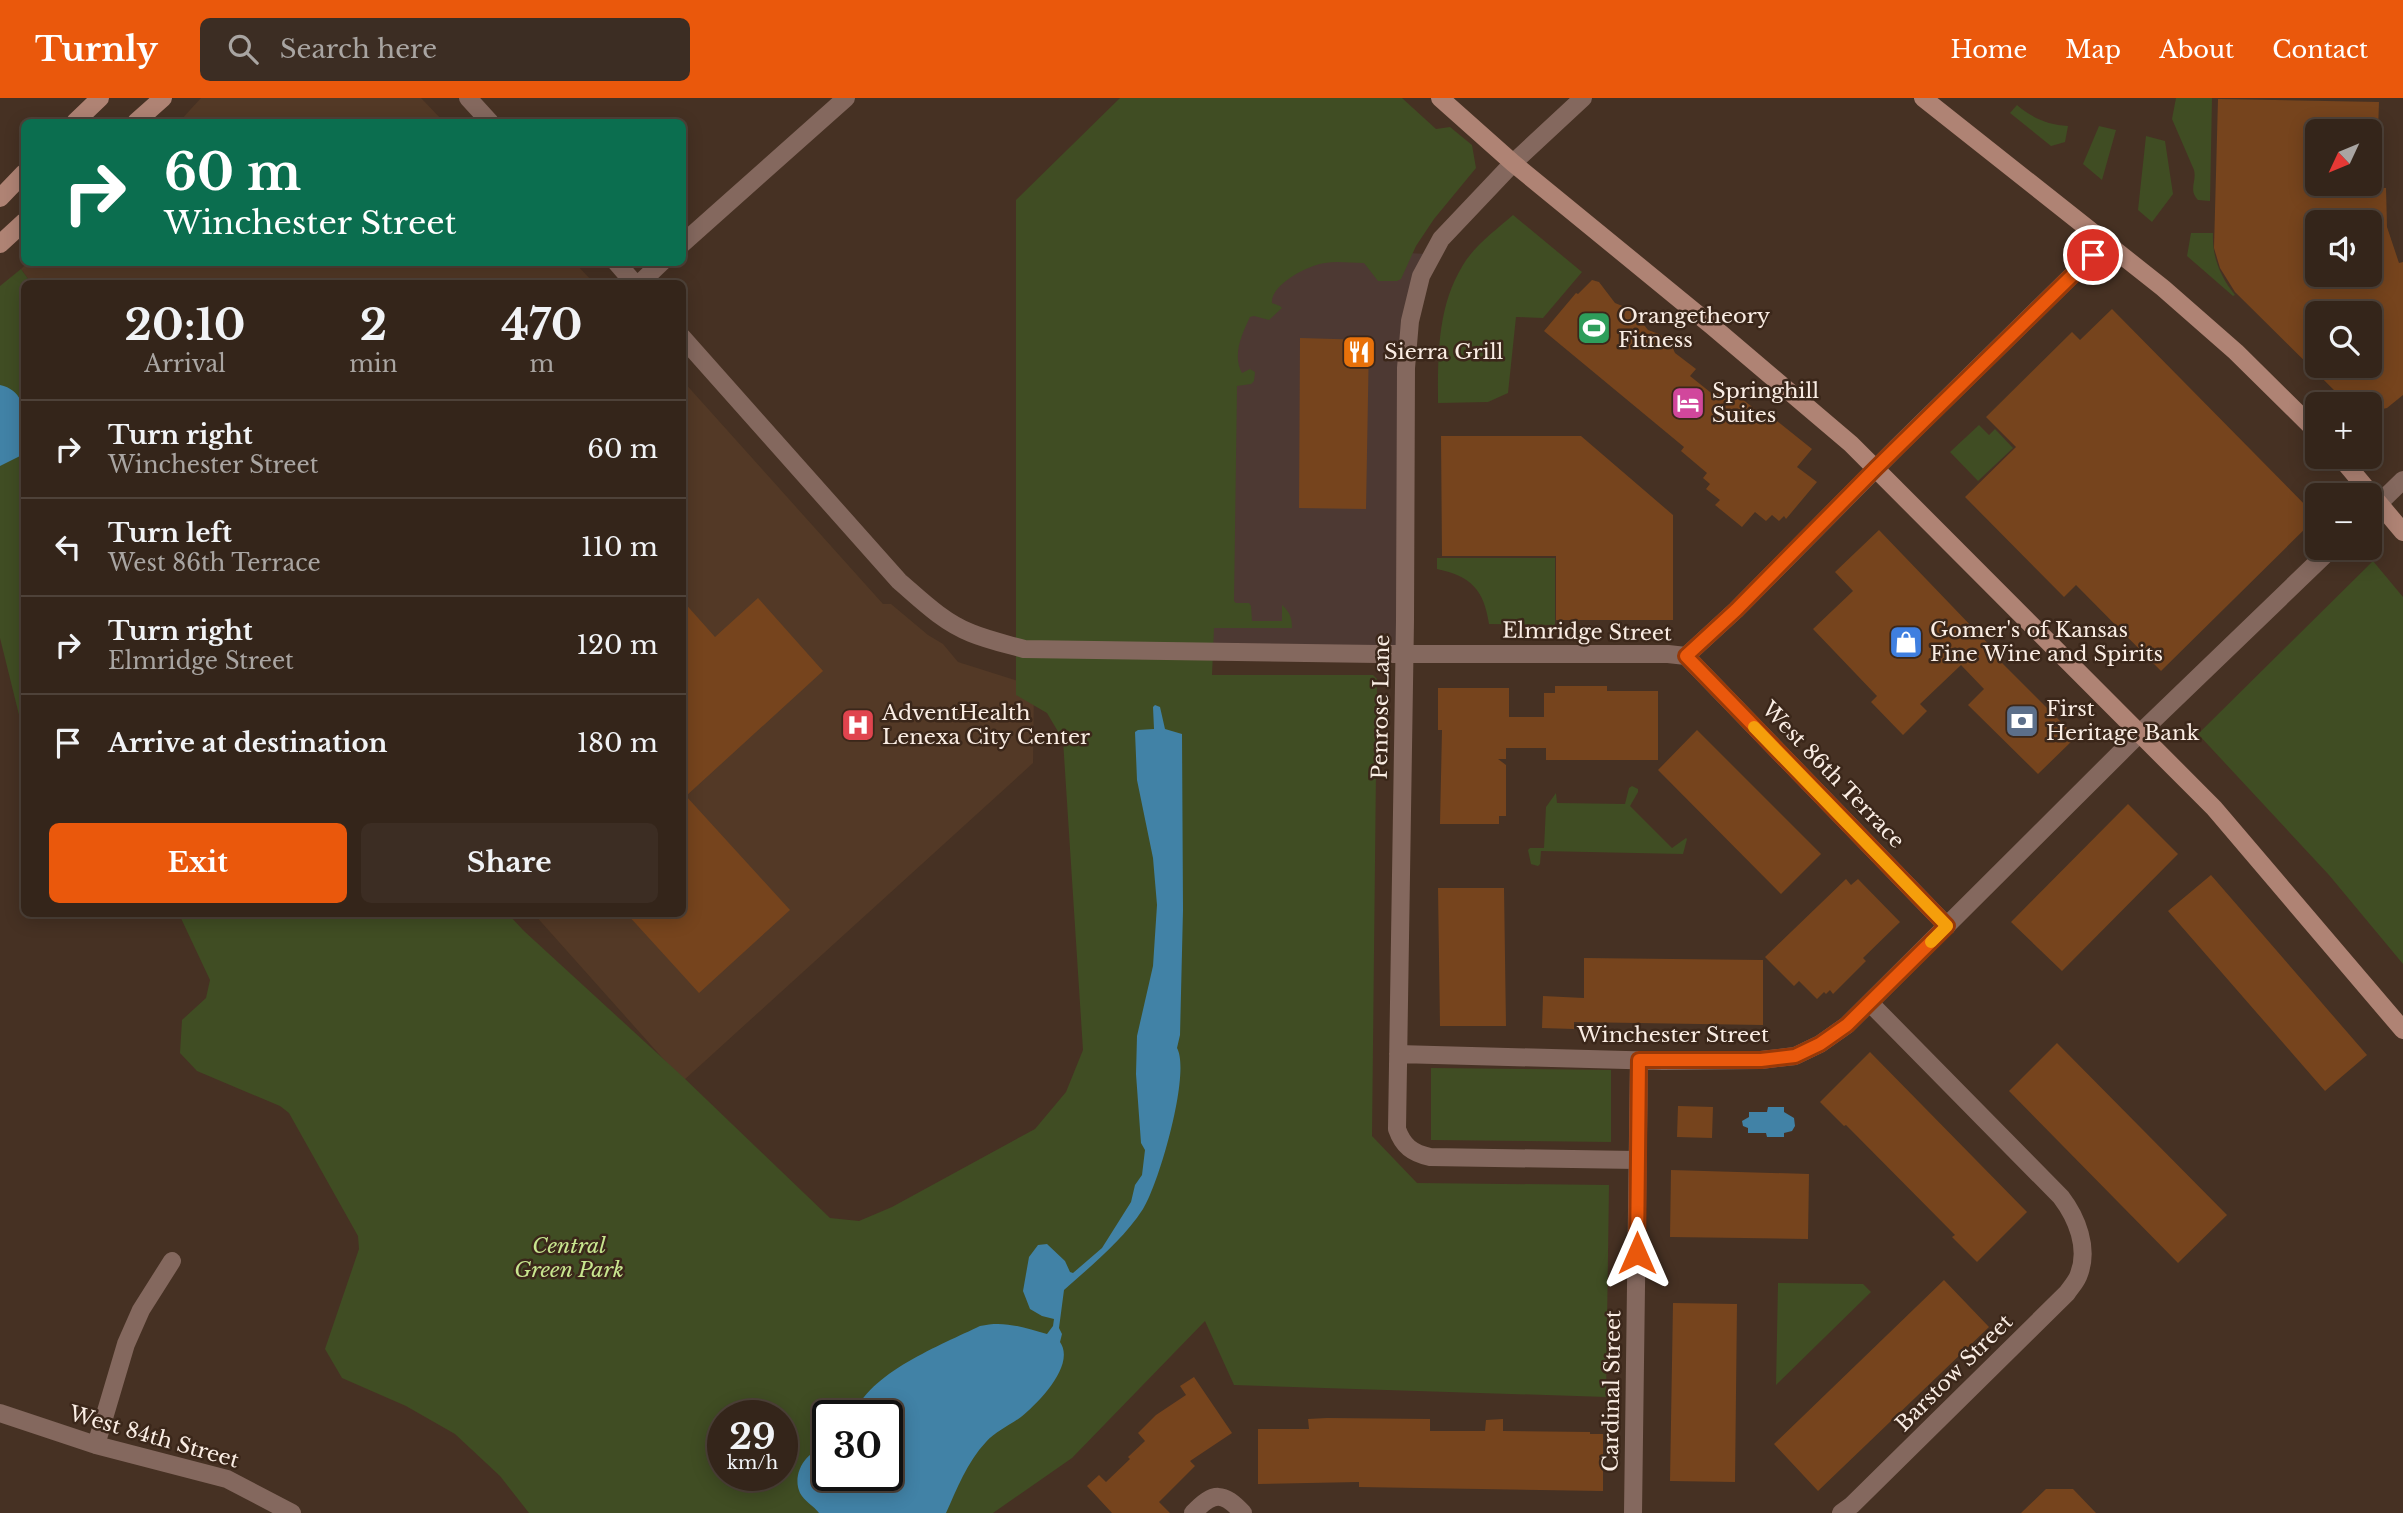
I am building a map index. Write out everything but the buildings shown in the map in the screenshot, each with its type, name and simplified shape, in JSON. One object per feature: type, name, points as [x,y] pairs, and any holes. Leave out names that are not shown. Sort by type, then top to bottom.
[{"type":"main road","points":[[78,119],[100,98]]},
{"type":"main road","points":[[139,119],[163,98]]},
{"type":"main road","points":[[1440,98],[1513,163],[1812,409],[1876,468],[2214,808],[2403,1030]]},
{"type":"main road","points":[[1923,98],[2162,288],[2235,352],[2305,420]]},
{"type":"main road","points":[[0,198],[21,176]]},
{"type":"main road","points":[[0,244],[21,225]]},
{"type":"main road","points":[[2382,514],[2403,532]]},
{"type":"street","points":[[468,98],[487,119]]},
{"type":"street","points":[[686,240],[846,98]]},
{"type":"street","name":"Penrose Lane","points":[[1583,98],[1513,163],[1441,239],[1430,256],[1415,294],[1410,321],[1406,369],[1405,654],[1397,1129],[1402,1142],[1409,1149],[1430,1157],[1637,1160]]},
{"type":"street","name":"Elmridge Street","points":[[686,341],[899,581],[936,612],[968,632],[1024,649],[1686,656],[1736,610],[2105,243]]},
{"type":"street","points":[[620,266],[633,280]]},
{"type":"street","points":[[642,280],[657,266]]},
{"type":"street","points":[[2382,500],[2403,480]]},
{"type":"street","name":"Winchester Street","points":[[1398,1054],[1761,1060],[1795,1056],[1820,1044],[1847,1025],[1870,1003],[2140,733],[2320,560]]},
{"type":"street","name":"West 86th Terrace","points":[[1686,656],[1947,926]]},
{"type":"street","name":"Barstow Street","points":[[1841,1513],[2067,1293],[2079,1274],[2082,1255],[2080,1233],[2073,1213],[2061,1197],[1870,1003]]},
{"type":"street","name":"Cardinal Street","points":[[1633,1513],[1639,1060]]},
{"type":"street","points":[[96,1445],[126,1344],[141,1310],[172,1261]]},
{"type":"street","name":"West 84th Street","points":[[0,1413],[96,1445],[227,1479],[292,1513]]},
{"type":"street","points":[[1193,1513],[1215,1496],[1228,1498],[1243,1513]]},
{"type":"shaded area","points":[[201,98],[421,98],[441,119],[182,119]]},
{"type":"shaded area","points":[[1293,248],[1429,254],[1419,275],[1401,650],[1210,649],[1218,322]]},
{"type":"shaded area","points":[[24,266],[578,266],[591,280],[29,280],[21,269]]},
{"type":"shaded area","name":"AdventHealth Lenexa City Center","points":[[686,384],[883,604],[891,604],[943,644],[958,662],[1034,686],[1033,763],[683,1081],[537,917],[686,917]]},
{"type":"green space","name":"Central Green Park","points":[[1120,98],[1402,98],[1436,129],[1450,127],[1472,145],[1476,168],[1434,219],[1416,246],[1401,279],[1378,281],[1364,263],[1334,262],[1318,265],[1283,283],[1273,296],[1272,303],[1282,308],[1269,320],[1250,317],[1241,337],[1239,366],[1242,373],[1250,369],[1255,372],[1251,384],[1237,386],[1234,601],[1249,603],[1252,621],[1282,621],[1282,605],[1290,615],[1292,628],[1214,628],[1212,675],[1373,675],[1377,679],[1372,1136],[1417,1183],[1609,1185],[1606,1397],[1234,1385],[1205,1321],[1072,1458],[993,1513],[529,1513],[500,1476],[455,1434],[406,1406],[342,1378],[325,1349],[359,1249],[358,1236],[289,1113],[280,1106],[197,1071],[180,1053],[182,1020],[206,998],[210,980],[180,917],[511,917],[830,1218],[859,1221],[892,1207],[1035,1129],[1066,1092],[1083,1050],[1063,740],[1047,713],[1016,695],[1016,200]]},
{"type":"green space","points":[[2176,98],[2212,98],[2210,201],[2198,200],[2195,196],[2194,170],[2172,119]]},
{"type":"green space","points":[[2017,105],[2041,120],[2068,126],[2065,142],[2051,146],[2010,113]]},
{"type":"green space","points":[[2099,126],[2116,130],[2102,180],[2083,164]]},
{"type":"green space","points":[[2146,136],[2165,141],[2173,194],[2152,222],[2138,210]]},
{"type":"green space","points":[[1513,215],[1582,272],[1543,318],[1516,317],[1508,393],[1488,402],[1438,403],[1441,332],[1454,281],[1473,251]]},
{"type":"green space","points":[[2191,233],[2213,233],[2218,266],[2235,295],[2187,256]]},
{"type":"green space","points":[[21,269],[29,280],[21,280],[21,723],[0,638],[0,286]]},
{"type":"green space","points":[[1979,425],[1989,435],[1995,429],[2013,448],[1978,481],[1950,452]]},
{"type":"green space","points":[[1437,558],[1555,558],[1555,625],[1489,624],[1484,602],[1474,586],[1459,576],[1437,569]]},
{"type":"green space","points":[[2373,561],[2403,597],[2403,964],[2329,875],[2198,734]]},
{"type":"green space","points":[[1632,786],[1638,789],[1638,792],[1630,806],[1672,848],[1686,838],[1683,854],[1541,851],[1540,864],[1531,864],[1528,850],[1544,848],[1546,807],[1556,793],[1557,803],[1625,804]]},
{"type":"green space","points":[[1431,1068],[1611,1070],[1611,1142],[1431,1140]]},
{"type":"green space","points":[[1778,1283],[1863,1284],[1871,1292],[1776,1385]]},
{"type":"water","points":[[0,385],[10,389],[21,401],[21,456],[0,466]]},
{"type":"water","points":[[1153,707],[1160,707],[1165,729],[1182,734],[1183,910],[1180,1035],[1177,1048],[1180,1080],[1171,1128],[1150,1196],[1126,1231],[1064,1290],[1059,1328],[1064,1351],[1059,1372],[1053,1383],[1028,1411],[994,1435],[979,1450],[963,1476],[946,1513],[819,1513],[802,1496],[798,1486],[799,1470],[812,1454],[812,1491],[903,1491],[903,1400],[862,1400],[874,1387],[889,1374],[927,1351],[980,1326],[1006,1324],[1047,1334],[1054,1319],[1030,1309],[1023,1291],[1029,1257],[1038,1245],[1047,1244],[1073,1273],[1102,1248],[1131,1202],[1135,1185],[1142,1175],[1145,1150],[1141,1143],[1136,1074],[1137,1036],[1153,966],[1157,905],[1153,858],[1137,780],[1135,732],[1154,729]]},
{"type":"water","points":[[1768,1107],[1784,1107],[1784,1112],[1794,1118],[1795,1126],[1792,1131],[1784,1133],[1784,1137],[1748,1133],[1748,1128],[1743,1126],[1742,1121],[1749,1117],[1749,1112],[1767,1112]]},
{"type":"slow traffic","points":[[1754,727],[1947,926],[1931,942]]},
{"type":"place","name":"Orangetheory Fitness","points":[[1594,328]]},
{"type":"place","name":"Sierra Grill","points":[[1359,352]]},
{"type":"place","name":"Springhill Suites","points":[[1688,403]]},
{"type":"place","name":"Gomer's of Kansas Fine Wine and Spirits","points":[[1906,642]]},
{"type":"place","name":"First Heritage Bank","points":[[2022,721]]},
{"type":"place","name":"AdventHealth Lenexa City Center","points":[[858,725]]},
{"type":"route","points":[[1637,1253],[1639,1060],[1761,1060],[1795,1056],[1820,1044],[1847,1025],[1947,926],[1686,656],[1736,610],[2093,255]]}]
